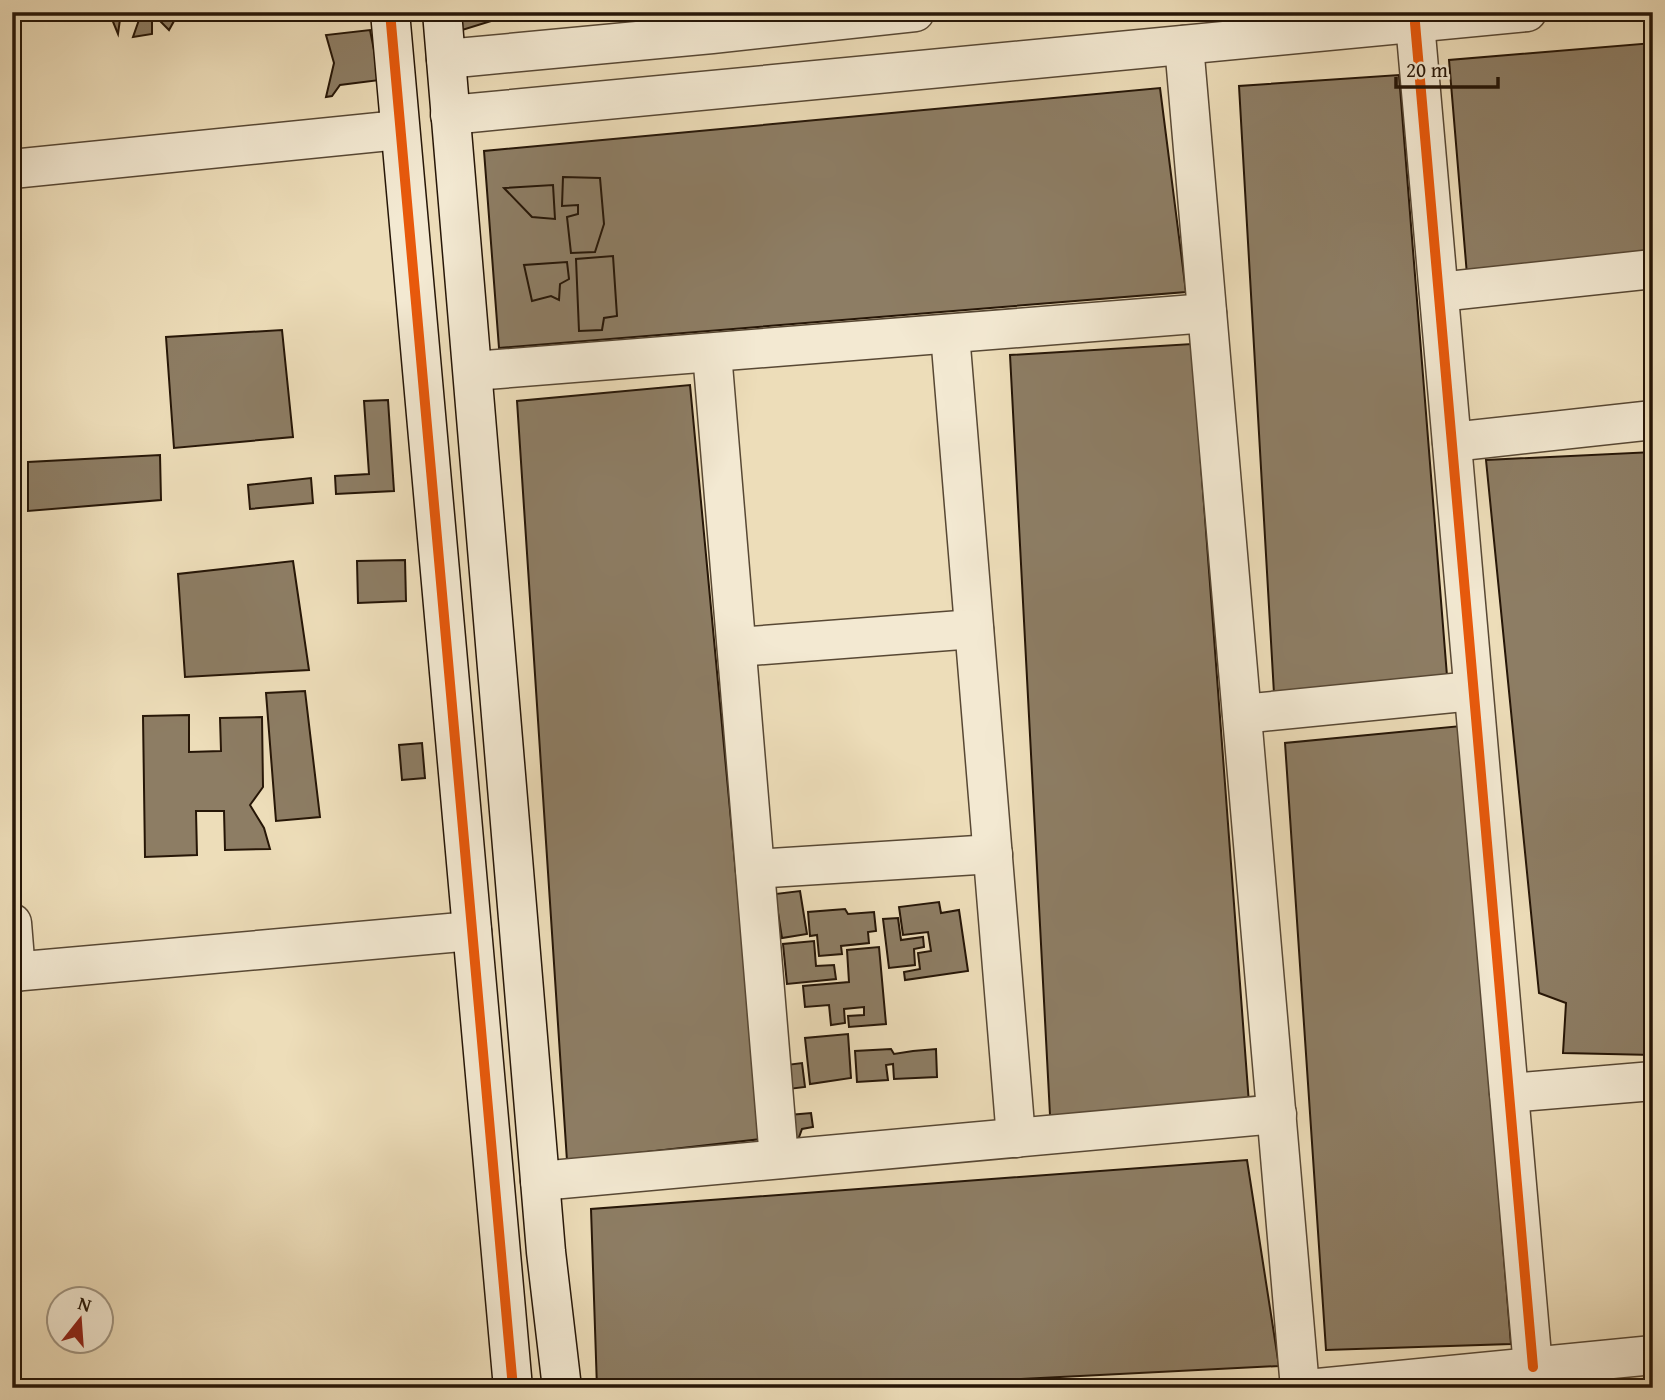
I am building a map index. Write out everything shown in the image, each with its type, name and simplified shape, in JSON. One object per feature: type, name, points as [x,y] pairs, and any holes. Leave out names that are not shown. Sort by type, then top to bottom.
[{"type":"street","points":[[390,12],[513,1388]]},
{"type":"street","points":[[442,12],[540,1181],[562,1388]]},
{"type":"street","points":[[446,59],[711,23],[915,12]]},
{"type":"street","points":[[450,115],[1527,12]]},
{"type":"street","points":[[1416,23],[1533,1367]]},
{"type":"street","points":[[1184,45],[1300,1388]]},
{"type":"street","points":[[12,169],[400,130]]},
{"type":"street","points":[[1439,292],[1653,269]]},
{"type":"street","points":[[473,371],[1207,313]]},
{"type":"street","points":[[950,334],[1016,1138]]},
{"type":"street","points":[[712,353],[779,1159]]},
{"type":"street","points":[[1452,442],[1653,420]]},
{"type":"street","points":[[737,647],[974,629]]},
{"type":"street","points":[[1242,714],[1474,691]]},
{"type":"street","points":[[755,869],[993,854]]},
{"type":"street","points":[[12,923],[14,972],[472,931]]},
{"type":"street","points":[[1509,1093],[1653,1081]]},
{"type":"street","points":[[540,1181],[1277,1114]]},
{"type":"street","points":[[498,1224],[512,1234],[528,1236],[544,1225]]},
{"type":"street","points":[[505,1296],[512,1287],[528,1281],[543,1286],[551,1294]]},
{"type":"street","points":[[1318,1388],[1653,1355]]},
{"type":"building","points":[[109,12],[121,12],[118,34]]},
{"type":"building","points":[[123,12],[152,14],[152,34],[133,37],[140,17]]},
{"type":"building","points":[[163,12],[179,12],[169,30],[158,19]]},
{"type":"building","points":[[457,12],[520,12],[459,31]]},
{"type":"building","points":[[370,30],[380,80],[340,85],[332,96],[326,97],[334,63],[326,35]]},
{"type":"building","points":[[1653,43],[1653,257],[1467,275],[1449,60]]},
{"type":"building","points":[[1399,75],[1447,676],[1275,711],[1239,86]]},
{"type":"building","points":[[1160,88],[1186,292],[499,348],[484,151]]},
{"type":"building","points":[[563,177],[600,178],[604,224],[595,252],[571,253],[567,217],[578,214],[578,205],[562,206]]},
{"type":"building","points":[[553,185],[555,219],[532,217],[504,188]]},
{"type":"building","points":[[613,256],[617,316],[604,318],[602,330],[579,331],[576,259]]},
{"type":"building","points":[[567,262],[569,279],[560,284],[559,300],[551,296],[532,301],[524,265]]},
{"type":"building","points":[[282,330],[293,437],[174,448],[166,337]]},
{"type":"building","points":[[1192,344],[1250,1117],[1050,1115],[1010,355]]},
{"type":"building","points":[[690,385],[761,1139],[567,1161],[517,401]]},
{"type":"building","points":[[388,400],[394,491],[336,494],[335,476],[369,474],[364,401]]},
{"type":"building","points":[[1653,452],[1653,1055],[1563,1053],[1566,1003],[1539,993],[1486,460]]},
{"type":"building","points":[[160,455],[161,500],[28,511],[28,462]]},
{"type":"building","points":[[311,478],[313,503],[250,509],[248,485]]},
{"type":"building","points":[[405,560],[406,601],[358,603],[357,561]]},
{"type":"building","points":[[293,561],[309,670],[185,677],[178,574]]},
{"type":"building","points":[[305,691],[320,817],[276,821],[266,693]]},
{"type":"building","points":[[189,715],[189,752],[221,751],[220,718],[262,717],[263,787],[250,805],[264,828],[270,849],[225,850],[224,811],[196,811],[197,855],[145,857],[143,716]]},
{"type":"building","points":[[1461,726],[1511,1344],[1326,1350],[1285,743]]},
{"type":"building","points":[[422,743],[425,778],[402,780],[399,745]]},
{"type":"building","points":[[800,891],[807,934],[782,938],[775,894]]},
{"type":"building","points":[[939,902],[941,913],[959,910],[968,971],[905,980],[904,972],[920,969],[918,953],[931,951],[928,932],[903,935],[899,907]]},
{"type":"building","points":[[845,909],[848,914],[874,912],[876,931],[868,932],[869,943],[841,946],[842,954],[819,956],[817,935],[810,936],[808,912]]},
{"type":"building","points":[[898,918],[901,940],[923,937],[924,947],[914,949],[915,965],[889,968],[883,919]]},
{"type":"building","points":[[814,941],[816,966],[834,965],[836,979],[787,984],[783,944]]},
{"type":"building","points":[[879,947],[886,1024],[849,1027],[848,1016],[864,1015],[864,1007],[844,1009],[845,1023],[831,1025],[829,1005],[805,1007],[803,986],[849,982],[847,950]]},
{"type":"building","points":[[848,1034],[851,1078],[810,1084],[805,1038]]},
{"type":"building","points":[[891,1049],[894,1054],[936,1049],[937,1077],[894,1079],[893,1064],[886,1065],[888,1080],[857,1082],[855,1051]]},
{"type":"building","points":[[802,1063],[805,1087],[789,1089],[786,1065]]},
{"type":"building","points":[[811,1113],[813,1127],[802,1129],[798,1140],[791,1135],[789,1115]]},
{"type":"building","points":[[1247,1160],[1279,1366],[844,1388],[597,1388],[591,1209]]},
{"type":"cycle path","points":[[390,12],[513,1388]]},
{"type":"cycle path","points":[[1415,23],[1533,1367]]}]
